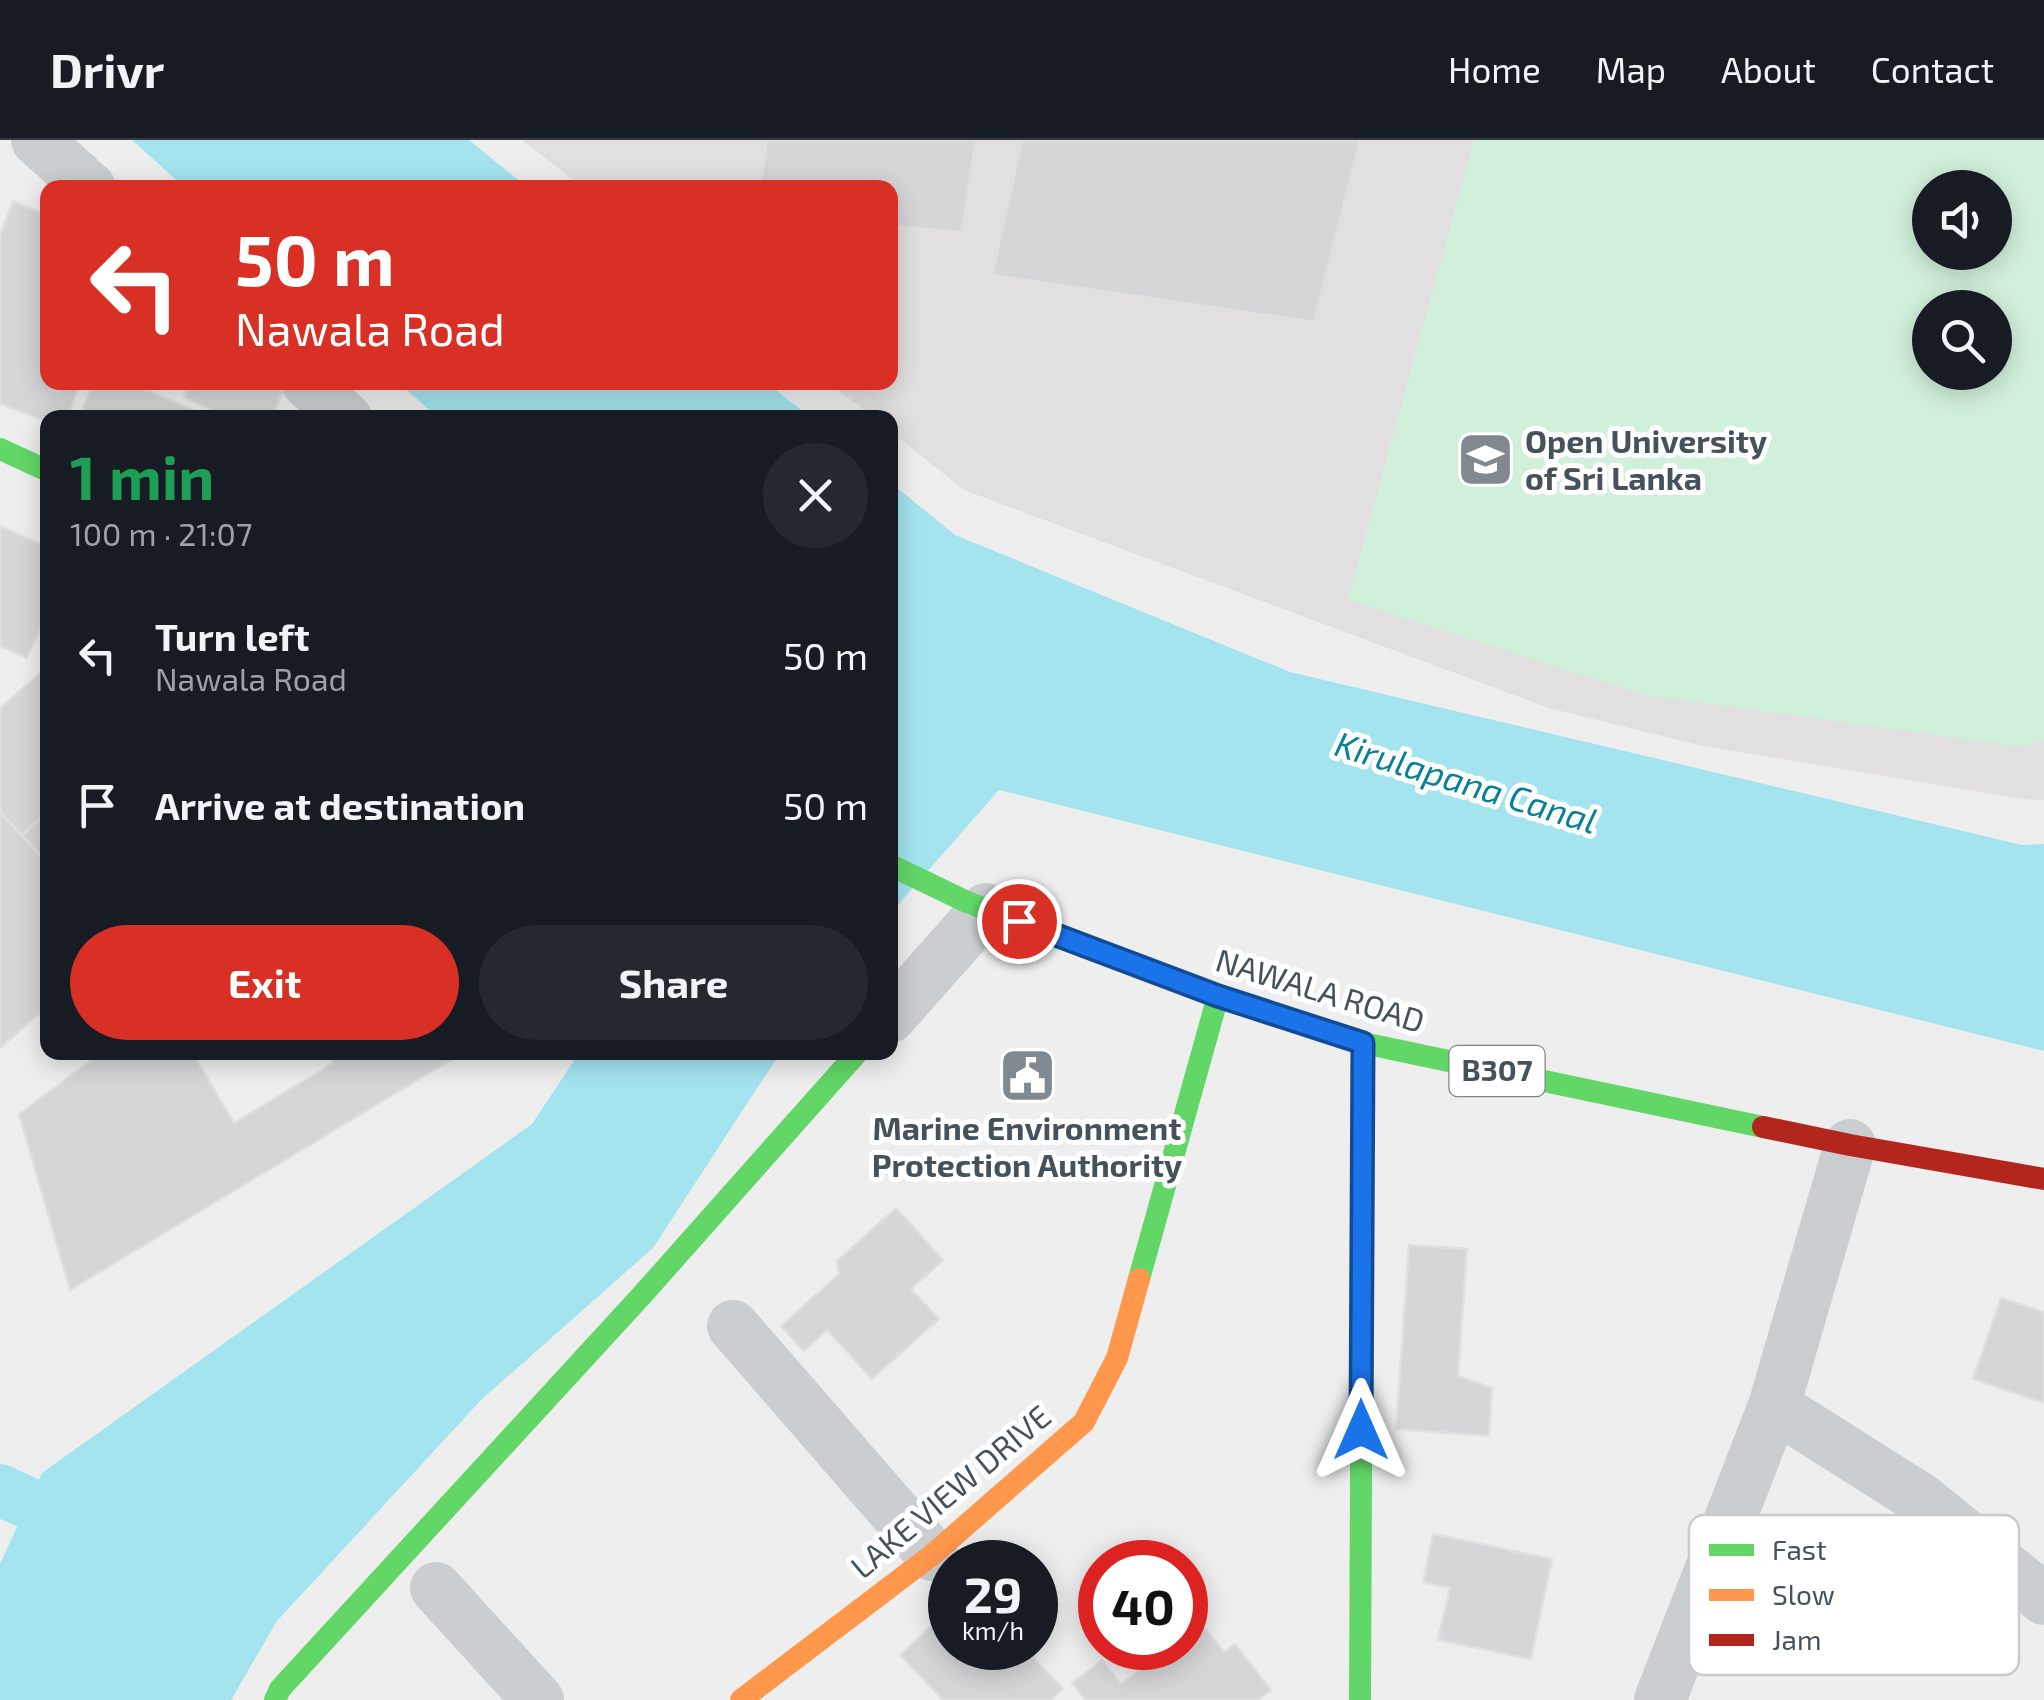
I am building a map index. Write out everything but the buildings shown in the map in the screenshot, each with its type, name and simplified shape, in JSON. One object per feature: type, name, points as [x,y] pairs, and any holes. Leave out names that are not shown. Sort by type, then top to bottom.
[{"type":"street","points":[[36,140],[81,180]]},
{"type":"street","points":[[316,390],[337,410]]},
{"type":"street","points":[[0,449],[40,466]]},
{"type":"street","name":"NAWALA ROAD","points":[[898,869],[977,905],[1218,996],[1363,1043],[1850,1146],[2044,1179]]},
{"type":"street","points":[[898,1007],[977,905]]},
{"type":"street","name":"LAKE VIEW DRIVE","points":[[949,1540],[1084,1422],[1117,1358],[1218,996]]},
{"type":"street","points":[[1360,1700],[1363,1043]]},
{"type":"street","points":[[275,1700],[851,1060]]},
{"type":"street","points":[[1732,1515],[1774,1406],[1850,1146]]},
{"type":"street","points":[[734,1326],[928,1550]]},
{"type":"street","points":[[1774,1406],[1941,1515]]},
{"type":"street","name":"LAKE VIEW DRIVE","points":[[740,1700],[928,1558]]},
{"type":"street","points":[[2019,1579],[2044,1599]]},
{"type":"street","points":[[436,1588],[538,1700]]},
{"type":"street","points":[[1660,1700],[1689,1625]]},
{"type":"shaded area","name":"Open University of Sri Lanka","points":[[522,140],[2044,140],[2044,800],[1702,746],[1549,708],[964,490],[898,437],[898,410],[864,410],[838,390],[898,390],[898,180],[573,180]]},
{"type":"green space","points":[[1474,140],[2044,140],[2044,741],[2021,747],[1644,695],[1348,600]]},
{"type":"water","points":[[132,140],[469,140],[518,180],[176,180]]},
{"type":"water","points":[[407,390],[776,390],[801,410],[429,410]]},
{"type":"water","name":"Kirulapana Canal","points":[[898,489],[955,535],[1290,672],[2022,845],[2044,844],[2044,1051],[999,790],[898,905]]},
{"type":"water","points":[[574,1060],[775,1060],[653,1248],[481,1400],[277,1621],[231,1700],[0,1700],[0,1564],[42,1473],[532,1124]]},
{"type":"waterway","points":[[0,1490],[91,1532]]},
{"type":"traffic: fast","points":[[0,449],[40,467]]},
{"type":"traffic: fast","points":[[898,869],[967,902],[1218,996],[1363,1043],[1763,1127]]},
{"type":"traffic: fast","points":[[1139,1279],[1218,996]]},
{"type":"traffic: fast","points":[[1360,1700],[1363,1043]]},
{"type":"traffic: fast","points":[[275,1700],[280,1689],[643,1294],[851,1060]]},
{"type":"traffic: slow","points":[[741,1700],[932,1555],[1084,1422],[1117,1358],[1139,1279]]},
{"type":"traffic: jam","points":[[1763,1127],[2044,1179]]},
{"type":"place","name":"Open University of Sri Lanka","points":[[1486,460]]},
{"type":"place","name":"Marine Environment Protection Authority","points":[[1027,1075]]},
{"type":"route","points":[[1019,921],[1218,996],[1363,1043],[1361,1430]]}]
